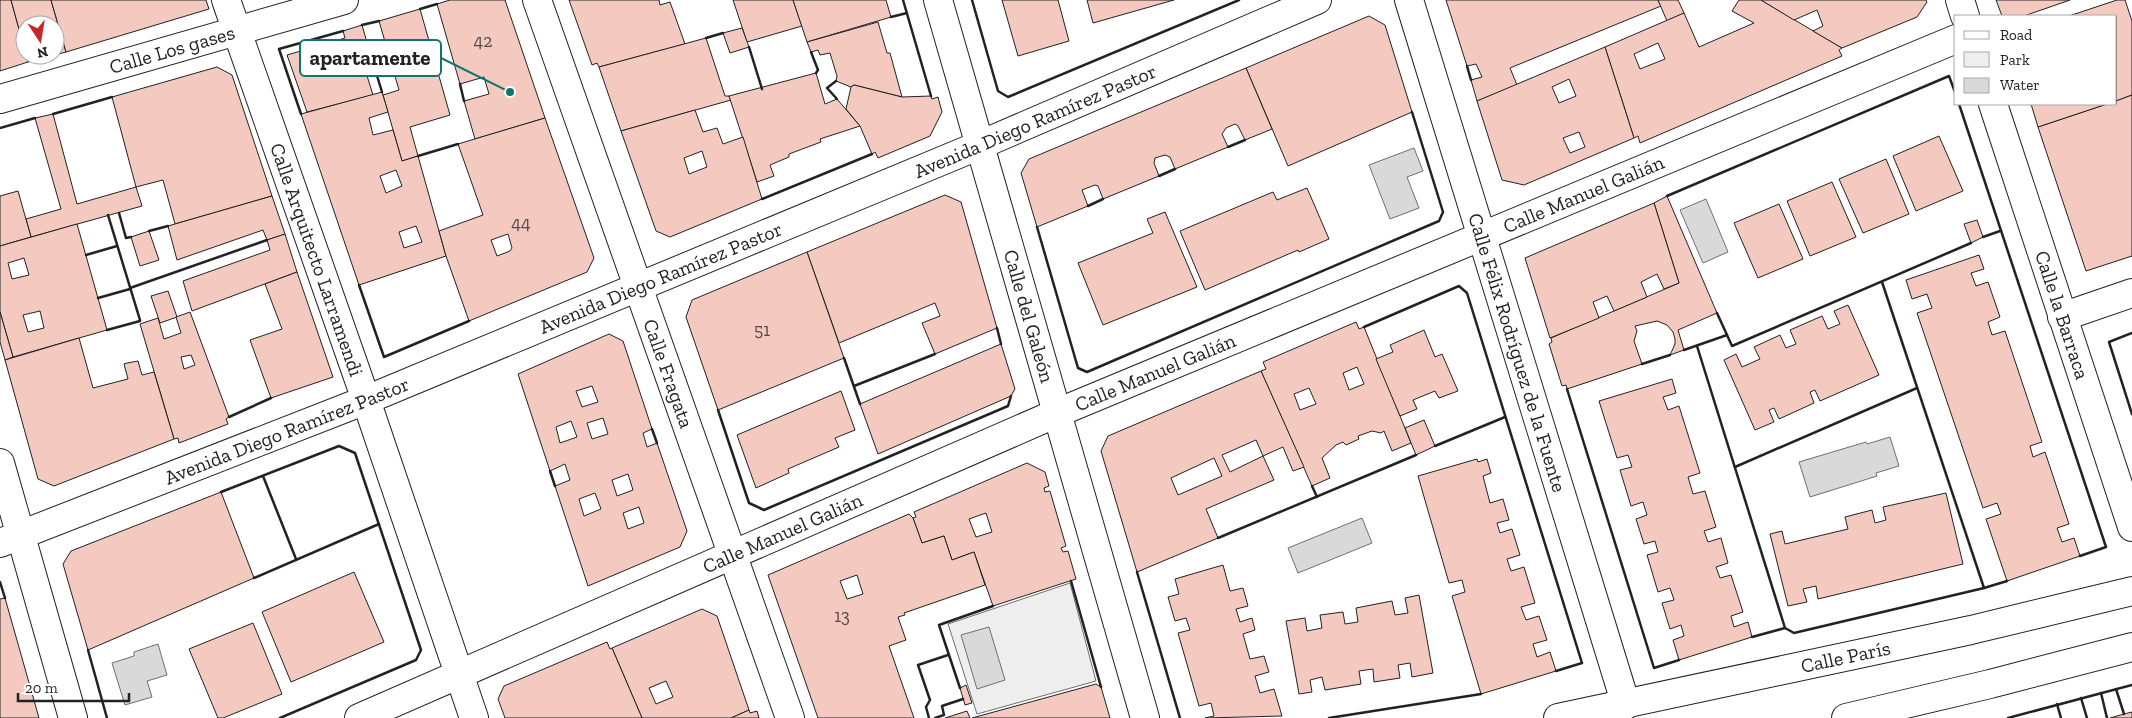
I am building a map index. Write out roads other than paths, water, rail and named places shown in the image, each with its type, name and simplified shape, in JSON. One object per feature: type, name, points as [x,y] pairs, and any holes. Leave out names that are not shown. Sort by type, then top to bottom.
[{"type":"street","name":"Calle Arquitecto Larramendi","points":[[226,0],[366,400],[474,718]]},
{"type":"street","name":"Calle Los gases","points":[[0,99],[344,0]]},
{"type":"street","name":"Calle Fragata","points":[[537,0],[790,718]]},
{"type":"street","name":"Calle del Galeón","points":[[938,0],[1145,718]]},
{"type":"street","name":"Avenida Diego Ramírez Pastor","points":[[10,539],[366,400],[980,145],[1318,0]]},
{"type":"street","name":"Calle Félix Rodríguez de la Fuente","points":[[1410,0],[1628,710]]},
{"type":"street","points":[[1960,0],[1965,15]]},
{"type":"street","name":"Calle Manuel Galián","points":[[359,718],[1057,413],[1954,40]]},
{"type":"street","name":"Calle la Barraca","points":[[1993,105],[2132,527]]},
{"type":"street","points":[[2062,317],[2132,293]]},
{"type":"street","points":[[0,462],[10,539],[73,718]]},
{"type":"street","name":"Calle París","points":[[1558,718],[1628,710],[2132,591]]},
{"type":"street","points":[[1846,718],[2132,647]]},
{"type":"water","points":[[1414,148],[1423,171],[1407,177],[1419,208],[1390,219],[1369,165]]},
{"type":"water","points":[[1706,199],[1728,252],[1703,263],[1680,210]]},
{"type":"water","points":[[1890,437],[1899,466],[1876,473],[1877,476],[1810,497],[1799,462],[1866,442],[1867,444]]},
{"type":"water","points":[[1362,518],[1372,543],[1298,573],[1288,548]]},
{"type":"water","points":[[989,627],[1005,680],[977,689],[961,635]]},
{"type":"water","points":[[158,644],[167,675],[147,681],[152,697],[125,705],[112,663],[134,656],[134,652]]},
{"type":"place","name":"apartamente","points":[[510,92]]}]
